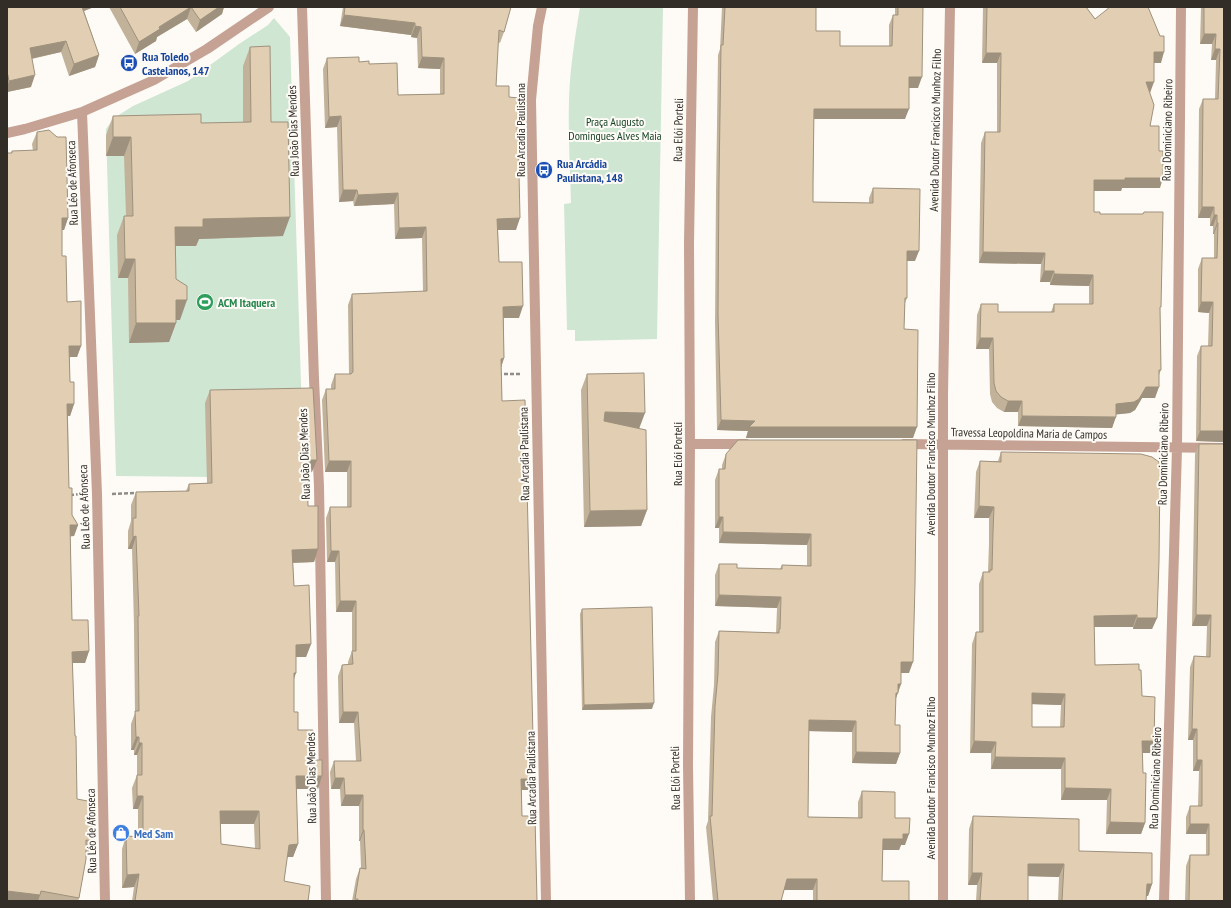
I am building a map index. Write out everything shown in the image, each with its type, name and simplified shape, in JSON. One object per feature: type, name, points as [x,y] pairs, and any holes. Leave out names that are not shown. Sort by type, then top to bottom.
[{"type":"street","points":[[7,133],[82,112],[154,80],[207,49],[269,7]]},
{"type":"street","name":"Rua João Dias Mendes","points":[[302,7],[314,379],[319,486],[326,901]]},
{"type":"street","name":"Rua Arcadia Paulistana","points":[[542,7],[538,26],[531,100],[546,901]]},
{"type":"street","name":"Rua Elói Porteli","points":[[690,901],[688,765],[690,444],[689,235],[693,7]]},
{"type":"street","name":"Avenida Doutor Francisco Munhoz Filho","points":[[943,901],[943,444],[950,7]]},
{"type":"street","name":"Rua Dominiciano Ribeiro","points":[[1164,901],[1177,448],[1181,7]]},
{"type":"street","name":"Rua Léo de Afonseca","points":[[82,112],[97,494],[106,901]]},
{"type":"street","points":[[690,444],[753,444]]},
{"type":"street","name":"Travessa Leopoldina Maria de Campos","points":[[893,444],[1224,448]]},
{"type":"path","points":[[496,374],[536,373]]},
{"type":"path","points":[[67,495],[144,493]]},
{"type":"green space","name":"Praça Augusto Domingues Alves Maia","points":[[580,7],[663,7],[657,339],[575,341],[575,330],[567,330],[564,204],[571,203],[569,99]]},
{"type":"green space","name":"ACM Itaquera","points":[[274,18],[290,37],[304,478],[116,476],[106,129],[114,118],[133,106],[188,81],[268,25]]},
{"type":"building","points":[[7,7],[82,7],[99,55],[74,64],[66,41],[30,48],[35,75],[9,81],[7,71]]},
{"type":"building","points":[[120,7],[191,7],[159,27],[160,29],[139,42]]},
{"type":"building","points":[[191,7],[219,7],[200,20]]},
{"type":"building","points":[[345,7],[511,7],[504,32],[499,30],[496,86],[509,86],[509,97],[518,98],[517,130],[520,218],[497,219],[499,262],[522,262],[523,306],[503,307],[504,358],[501,359],[502,401],[525,400],[534,779],[521,779],[522,816],[535,816],[537,901],[358,901],[358,899],[355,899],[360,868],[366,869],[363,830],[363,795],[345,795],[344,778],[335,778],[334,761],[361,761],[358,712],[343,712],[342,665],[353,664],[352,651],[356,651],[356,601],[340,601],[339,551],[331,551],[330,507],[351,507],[351,461],[329,461],[326,389],[335,389],[335,374],[351,374],[353,372],[352,294],[427,291],[426,227],[399,228],[398,193],[358,195],[357,190],[343,190],[341,116],[329,117],[327,58],[359,57],[359,62],[369,61],[369,64],[397,63],[398,95],[444,94],[444,58],[422,57],[421,27],[415,26],[415,23],[344,15]]},
{"type":"building","points":[[725,7],[816,7],[816,31],[840,31],[840,46],[892,46],[893,15],[898,15],[898,7],[923,7],[922,77],[909,77],[909,109],[814,109],[813,202],[873,203],[873,188],[920,189],[919,251],[907,251],[907,298],[905,298],[904,329],[918,330],[917,427],[749,427],[755,421],[721,420],[718,314],[719,182],[721,45],[723,45]]},
{"type":"building","points":[[987,7],[1086,7],[1095,19],[1110,7],[1148,7],[1160,36],[1164,36],[1164,52],[1154,52],[1154,82],[1146,82],[1154,105],[1150,126],[1159,126],[1159,151],[1163,151],[1163,178],[1094,180],[1094,212],[1100,212],[1100,214],[1143,214],[1144,212],[1163,212],[1160,307],[1161,370],[1159,370],[1159,387],[1146,387],[1139,399],[1134,402],[1116,404],[1116,417],[1022,416],[1022,401],[1008,401],[1001,397],[996,391],[994,383],[993,338],[980,338],[981,304],[998,304],[998,312],[1054,312],[1054,304],[1093,304],[1093,275],[1054,274],[1054,271],[1044,271],[1045,253],[983,252],[985,132],[1000,132],[1001,53],[986,53]]},
{"type":"building","points":[[1204,7],[1224,7],[1224,431],[1200,431],[1201,346],[1212,346],[1213,302],[1201,302],[1202,258],[1217,258],[1218,223],[1217,215],[1214,215],[1214,207],[1202,207],[1203,99],[1218,99],[1220,49],[1215,49],[1216,34],[1204,34]]},
{"type":"building","points":[[270,46],[271,122],[288,122],[290,217],[203,219],[203,227],[175,227],[176,279],[187,286],[187,300],[176,300],[176,323],[136,323],[135,259],[125,259],[124,216],[133,216],[131,137],[113,137],[113,116],[201,114],[201,123],[251,122],[250,47]]},
{"type":"building","points":[[49,130],[57,137],[66,137],[68,218],[62,218],[62,256],[66,256],[67,302],[81,301],[81,346],[69,346],[70,382],[74,382],[74,404],[67,404],[69,488],[72,488],[72,515],[78,525],[70,525],[72,620],[88,620],[89,651],[72,652],[77,799],[93,802],[94,841],[86,840],[86,859],[79,898],[41,891],[40,895],[7,891],[7,153],[12,153],[12,151],[37,150],[37,132]]},
{"type":"building","points":[[644,373],[645,413],[605,412],[604,421],[646,430],[647,510],[590,511],[587,374]]},
{"type":"building","points":[[313,388],[317,460],[307,460],[308,506],[318,506],[318,549],[292,550],[294,586],[309,585],[311,644],[296,645],[294,712],[298,712],[298,730],[313,730],[314,760],[322,760],[322,776],[296,776],[298,844],[289,845],[284,881],[310,886],[308,901],[135,901],[139,874],[127,875],[126,836],[143,837],[143,796],[137,796],[137,775],[142,775],[142,743],[139,743],[139,737],[136,737],[135,711],[139,711],[139,616],[136,536],[133,537],[133,518],[136,518],[136,492],[189,491],[189,484],[212,483],[210,390]],"holes":[[[220,811],[259,811],[260,849],[221,844]]]},
{"type":"building","points":[[738,440],[917,440],[913,662],[901,662],[901,684],[898,684],[898,693],[896,693],[895,725],[900,725],[900,753],[856,752],[856,721],[809,720],[808,817],[862,818],[862,791],[895,792],[895,818],[910,818],[909,834],[903,834],[903,839],[883,839],[882,881],[909,881],[909,901],[817,901],[817,879],[787,879],[781,901],[718,901],[710,816],[712,816],[719,631],[779,633],[781,597],[719,595],[719,564],[737,564],[737,568],[782,569],[782,565],[811,566],[811,534],[723,532],[723,517],[719,517],[719,469],[725,469],[726,454]]},
{"type":"building","points":[[1199,444],[1224,444],[1224,901],[1189,901],[1190,855],[1209,855],[1209,824],[1190,824],[1190,806],[1202,806],[1202,760],[1197,760],[1197,729],[1192,729],[1194,656],[1210,657],[1211,615],[1196,615]]},
{"type":"building","points":[[1001,452],[1141,454],[1152,457],[1159,462],[1159,561],[1157,618],[1137,618],[1137,615],[1094,616],[1095,665],[1139,664],[1139,670],[1141,670],[1142,696],[1155,697],[1154,741],[1142,741],[1143,773],[1146,773],[1145,823],[1110,822],[1111,789],[1065,788],[1065,758],[995,757],[996,742],[974,741],[976,632],[983,632],[983,572],[990,572],[990,570],[992,570],[994,507],[979,506],[980,461],[1001,462]],"holes":[[[1032,693],[1065,694],[1064,727],[1032,727]]]},
{"type":"building","points":[[652,607],[654,703],[584,705],[582,609]]},
{"type":"building","points":[[973,816],[1079,819],[1079,851],[1152,853],[1152,884],[1147,884],[1146,901],[1062,901],[1064,864],[1028,864],[1028,901],[980,901],[982,873],[972,873]]},
{"type":"place","name":"Rua Toledo Castelanos, 147","points":[[129,63]]},
{"type":"place","name":"Rua Arcádia Paulistana, 148","points":[[544,170]]},
{"type":"place","name":"ACM Itaquera","points":[[205,302]]},
{"type":"place","name":"Med Sam","points":[[121,833]]}]
